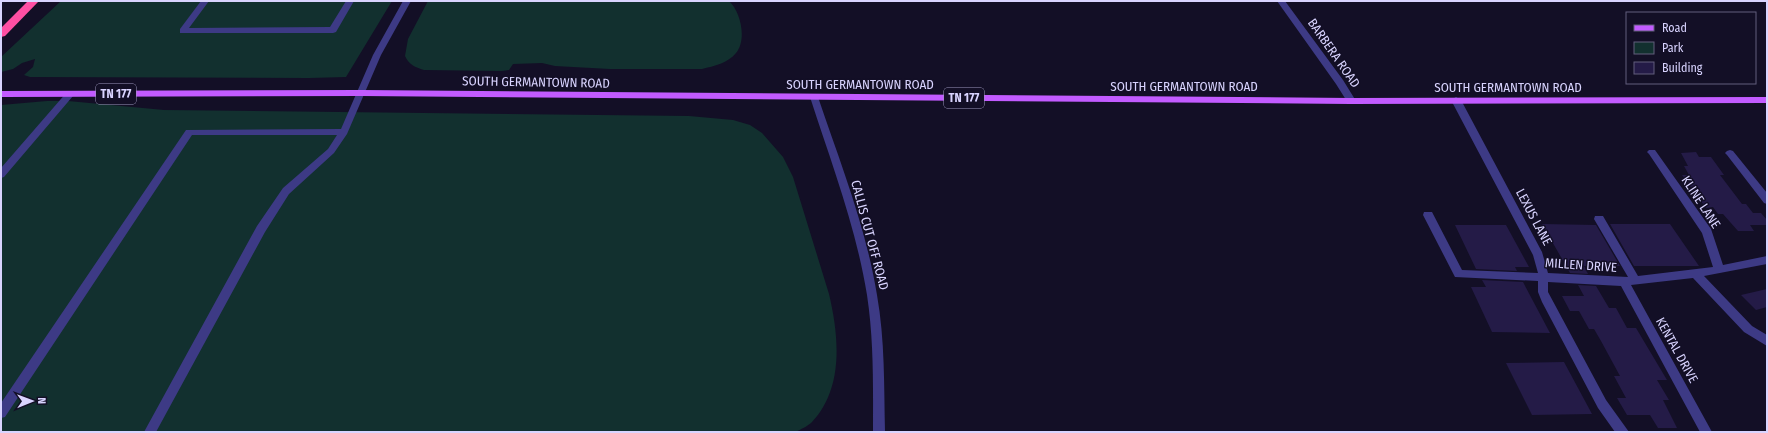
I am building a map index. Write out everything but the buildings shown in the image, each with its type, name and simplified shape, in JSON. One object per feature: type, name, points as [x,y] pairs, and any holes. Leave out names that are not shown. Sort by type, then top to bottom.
[{"type":"highway","points":[[1,34],[34,1]]},
{"type":"main road","name":"SOUTH GERMANTOWN ROAD","points":[[1,94],[361,93],[1352,101],[1767,100]]},
{"type":"street","points":[[205,1],[182,31],[333,30],[350,1]]},
{"type":"street","points":[[150,432],[261,229],[286,191],[331,151],[344,132],[378,55],[407,1]]},
{"type":"street","name":"BARBERA ROAD","points":[[1282,1],[1352,101]]},
{"type":"street","points":[[1,174],[70,94]]},
{"type":"street","name":"CALLIS CUT OFF ROAD","points":[[814,97],[847,198],[864,256],[873,296],[877,339],[878,432]]},
{"type":"street","name":"LEXUS LANE","points":[[1456,100],[1538,255],[1543,269],[1543,292],[1547,302],[1602,404],[1623,432]]},
{"type":"street","points":[[1,413],[189,132],[344,132]]},
{"type":"street","name":"KLINE LANE","points":[[1652,152],[1707,232],[1719,270]]},
{"type":"street","points":[[1730,153],[1767,200]]},
{"type":"street","name":"MILLEN DRIVE","points":[[1428,215],[1459,274],[1624,282],[1719,270],[1767,260]]},
{"type":"street","points":[[1599,219],[1635,280]]},
{"type":"street","points":[[1695,273],[1748,328],[1767,342]]},
{"type":"street","name":"KENTAL DRIVE","points":[[1624,282],[1706,432]]},
{"type":"green space","points":[[61,1],[392,1],[346,77],[30,77],[24,75],[33,67],[35,59],[22,63],[13,69],[1,72],[1,57]]},
{"type":"green space","points":[[428,1],[729,1],[737,12],[742,34],[739,47],[733,56],[720,64],[702,69],[610,69],[555,66],[542,63],[513,64],[509,70],[502,71],[424,70],[408,62],[405,56],[408,39]]},
{"type":"green space","points":[[47,101],[68,101],[164,110],[689,116],[733,120],[750,125],[762,133],[783,157],[793,177],[829,294],[835,327],[836,344],[834,378],[830,394],[812,422],[796,432],[1,432],[1,105]]}]
